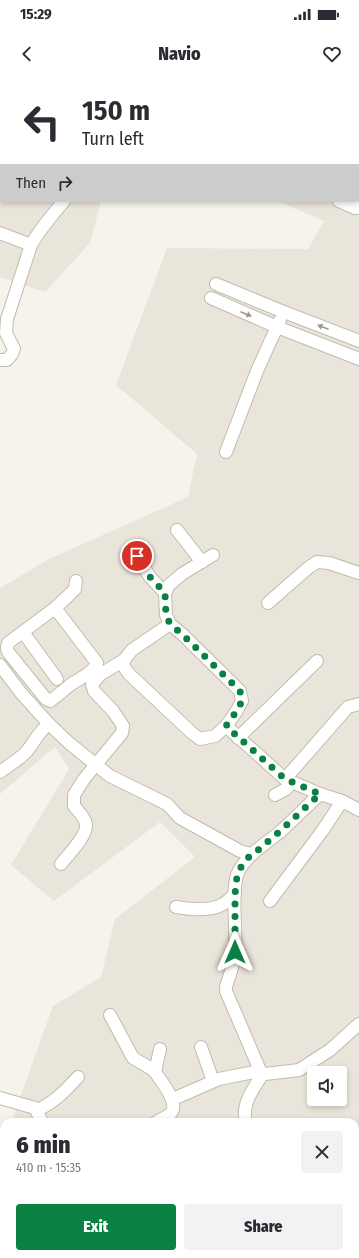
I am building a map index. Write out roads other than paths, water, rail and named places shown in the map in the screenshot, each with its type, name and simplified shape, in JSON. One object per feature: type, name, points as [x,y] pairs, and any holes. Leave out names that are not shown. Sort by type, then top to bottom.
[{"type":"street","points":[[0,360],[7,360],[14,349],[6,333],[7,319],[31,246],[39,233],[63,202]]},
{"type":"street","points":[[340,202],[355,208],[359,208]]},
{"type":"street","points":[[0,233],[31,246]]},
{"type":"street","points":[[216,284],[359,341]]},
{"type":"street","points":[[210,298],[277,327],[359,359]]},
{"type":"street","points":[[226,452],[257,371],[284,312]]},
{"type":"street","points":[[176,530],[202,562]]},
{"type":"street","points":[[124,660],[124,667],[129,674],[200,739],[215,736],[226,726],[242,701],[240,691],[170,624],[166,615],[165,593],[169,585],[213,555]]},
{"type":"street","points":[[137,556],[150,577],[165,593]]},
{"type":"street","points":[[268,603],[317,562],[329,563],[359,573]]},
{"type":"street","points":[[76,581],[75,589],[55,608],[8,643],[8,652],[46,699],[50,701],[124,660],[132,650],[170,624]]},
{"type":"street","points":[[55,608],[97,663],[87,681]]},
{"type":"street","points":[[23,632],[56,679]]},
{"type":"street","points":[[238,738],[317,661]]},
{"type":"street","points":[[0,665],[21,693],[50,724],[69,743],[95,765],[114,779],[167,804],[180,818],[240,851],[251,854]]},
{"type":"street","points":[[61,864],[86,831],[86,823],[74,806],[74,795],[84,779],[122,733],[123,726],[113,711],[94,691],[87,681]]},
{"type":"street","points":[[275,795],[286,789],[288,780],[348,707],[359,704]]},
{"type":"street","points":[[0,772],[24,755],[40,732],[50,724]]},
{"type":"street","points":[[226,726],[288,780],[320,794],[342,801],[359,810]]},
{"type":"street","points":[[245,1118],[246,1105],[260,1073],[226,991],[235,952],[235,894],[237,876],[241,867],[251,854],[257,851],[280,831],[320,794]]},
{"type":"street","points":[[270,901],[323,830],[342,801]]},
{"type":"street","points":[[176,907],[191,910],[210,908],[222,905],[235,894]]},
{"type":"street","points":[[110,1015],[133,1058],[152,1068],[156,1072],[172,1099],[174,1107],[173,1111],[163,1118]]},
{"type":"street","points":[[172,1099],[219,1079],[260,1073],[299,1070],[330,1050],[359,1024]]},
{"type":"street","points":[[201,1047],[213,1081]]},
{"type":"street","points":[[156,1072],[160,1049]]},
{"type":"street","points":[[36,1110],[46,1106],[62,1094],[78,1077]]},
{"type":"street","points":[[0,1098],[33,1107],[40,1118]]}]
